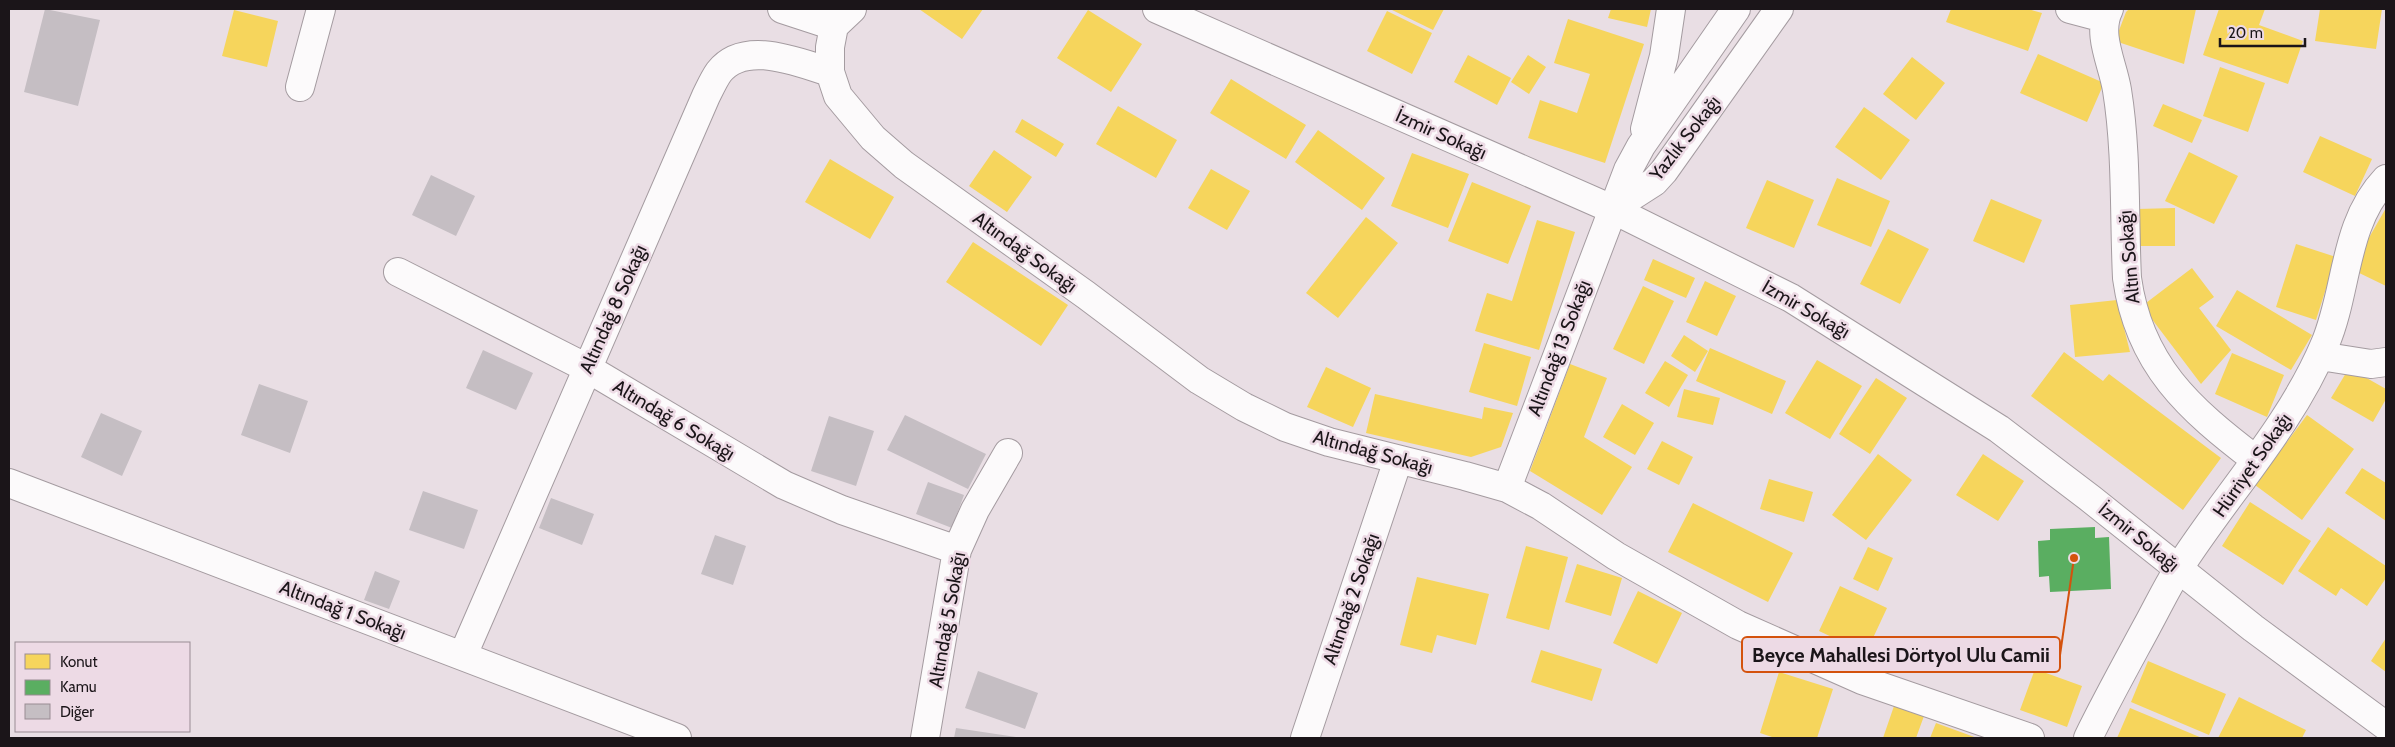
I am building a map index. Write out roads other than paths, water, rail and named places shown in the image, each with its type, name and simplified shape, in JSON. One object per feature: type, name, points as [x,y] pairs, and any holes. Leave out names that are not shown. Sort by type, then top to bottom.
[{"type":"street","points":[[300,87],[321,9]]},
{"type":"street","points":[[782,9],[843,17]]},
{"type":"street","name":"İzmir Sokağı","points":[[1157,9],[1612,209],[1713,257],[1791,298],[1998,429],[2091,499],[2261,634],[2386,726]]},
{"type":"street","points":[[1641,146],[1664,56],[1671,9]]},
{"type":"street","name":"Yazlık Sokağı","points":[[1612,209],[1641,146],[1736,9]]},
{"type":"street","name":"Yazlık Sokağı","points":[[1612,209],[1654,182],[1664,171],[1779,9]]},
{"type":"street","points":[[2070,9],[2106,14]]},
{"type":"street","name":"Altın Sokağı","points":[[2106,14],[2104,37],[2117,89],[2121,121],[2127,278],[2130,302],[2140,332],[2164,376],[2186,402],[2209,424],[2256,460]]},
{"type":"street","name":"Altındağ Sokağı","points":[[843,17],[830,47],[830,72],[838,96],[852,116],[872,138],[904,164],[1086,295],[1199,380],[1244,407],[1285,427],[1329,442],[1506,488],[1540,506],[1616,556],[1738,625],[1862,680],[2030,738]]},
{"type":"street","name":"Altındağ 8 Sokağı","points":[[463,655],[706,96],[720,71],[735,60],[752,56],[775,56],[830,72]]},
{"type":"street","name":"Hürriyet Sokağı","points":[[2088,738],[2178,569],[2292,410],[2320,356],[2336,309],[2342,277],[2359,225],[2370,201],[2386,179]]},
{"type":"street","name":"Altındağ 13 Sokağı","points":[[1506,488],[1612,209]]},
{"type":"street","name":"Altındağ 6 Sokağı","points":[[398,272],[587,368],[784,485],[842,510],[957,550]]},
{"type":"street","points":[[2320,356],[2371,364],[2386,362]]},
{"type":"street","name":"Altındağ 5 Sokağı","points":[[925,738],[957,550],[975,510],[1008,453]]},
{"type":"street","name":"Altındağ 2 Sokağı","points":[[1305,738],[1398,460]]},
{"type":"street","name":"Altındağ 1 Sokağı","points":[[9,483],[677,738]]},
{"type":"place","name":"Beyce Mahallesi Dörtyol Ulu Camii","points":[[2074,558]]}]
